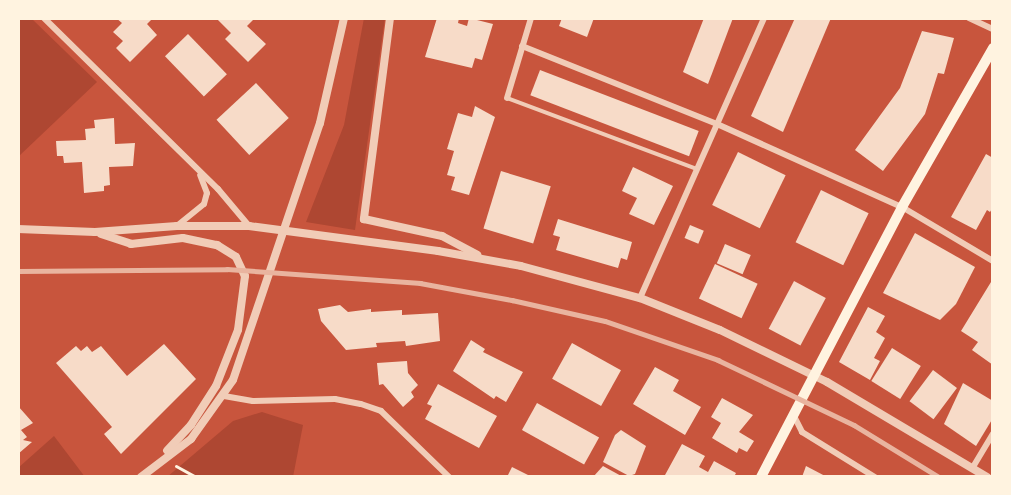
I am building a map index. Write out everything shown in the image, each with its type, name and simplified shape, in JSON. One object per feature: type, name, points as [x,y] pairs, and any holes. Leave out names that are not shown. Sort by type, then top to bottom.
[{"type":"main road","points":[[761,477],[903,207],[993,48]]},
{"type":"street","points":[[44,18],[199,171],[249,226]]},
{"type":"street","points":[[142,476],[190,439],[224,396],[268,280],[320,123],[344,18]]},
{"type":"street","points":[[390,18],[364,219],[442,236],[485,260]]},
{"type":"street","points":[[507,98],[531,18]]},
{"type":"street","points":[[640,298],[764,18]]},
{"type":"street","points":[[969,18],[993,29]]},
{"type":"street","points":[[522,46],[717,124],[903,207],[993,261]]},
{"type":"street","points":[[177,226],[197,214],[204,204],[207,193],[199,171]]},
{"type":"street","points":[[18,229],[95,232],[177,226],[261,227],[438,251],[485,260],[640,298],[720,330],[827,382],[987,477]]},
{"type":"street","points":[[95,232],[131,244],[183,238],[217,245],[236,257],[245,276],[238,330],[216,386],[190,426],[142,476]]},
{"type":"street","points":[[823,361],[827,382]]},
{"type":"street","points":[[224,396],[253,400],[334,399],[381,411],[449,477]]},
{"type":"street","points":[[794,416],[802,432],[875,477]]},
{"type":"street","points":[[783,436],[802,432]]},
{"type":"street","points":[[973,468],[993,434]]},
{"type":"lane","points":[[507,98],[697,169]]},
{"type":"path","points":[[164,460],[196,477]]},
{"type":"shaded area","points":[[18,18],[31,18],[97,82],[18,157]]},
{"type":"shaded area","points":[[364,18],[385,18],[355,230],[306,222],[344,125]]},
{"type":"shaded area","points":[[262,412],[303,425],[293,477],[167,477],[233,421]]},
{"type":"shaded area","points":[[54,436],[85,477],[18,477],[18,468]]},
{"type":"building","points":[[116,18],[153,18],[147,24],[157,35],[130,62],[116,48],[123,41],[113,32],[122,23]]},
{"type":"building","points":[[216,18],[255,18],[247,26],[266,44],[248,62],[225,39],[231,33]]},
{"type":"building","points":[[437,18],[459,18],[458,23],[467,26],[469,18],[493,24],[482,60],[475,58],[472,68],[425,57]]},
{"type":"building","points":[[562,18],[594,18],[587,37],[559,26]]},
{"type":"building","points":[[704,18],[733,18],[708,84],[683,72]]},
{"type":"building","points":[[795,18],[831,18],[783,132],[751,116]]},
{"type":"building","points":[[922,31],[954,38],[944,74],[938,73],[925,114],[883,171],[855,150],[900,88]]},
{"type":"building","points":[[188,34],[227,74],[204,97],[165,56]]},
{"type":"building","points":[[540,70],[699,131],[689,156],[530,95]]},
{"type":"building","points":[[256,83],[289,118],[249,155],[217,120]]},
{"type":"building","points":[[475,106],[495,117],[469,195],[451,190],[455,177],[447,175],[454,151],[447,149],[458,113],[472,117]]},
{"type":"building","points":[[114,118],[115,144],[135,143],[133,166],[109,167],[110,185],[104,186],[104,191],[84,193],[82,162],[64,163],[63,156],[57,156],[56,141],[86,140],[85,129],[95,128],[94,120]]},
{"type":"building","points":[[738,152],[786,175],[760,228],[712,205]]},
{"type":"building","points":[[986,154],[993,158],[993,207],[990,212],[987,210],[976,230],[951,217]]},
{"type":"building","points":[[633,167],[673,186],[654,225],[629,214],[637,198],[622,191]]},
{"type":"building","points":[[501,171],[551,186],[533,244],[483,228]]},
{"type":"building","points":[[821,190],[869,213],[843,265],[796,242]]},
{"type":"building","points":[[558,219],[632,242],[627,260],[621,258],[618,268],[556,250],[560,237],[553,235]]},
{"type":"building","points":[[690,225],[704,231],[698,244],[685,238]]},
{"type":"building","points":[[915,233],[975,267],[956,304],[940,320],[883,293]]},
{"type":"building","points":[[725,244],[751,255],[743,274],[717,263]]},
{"type":"building","points":[[715,264],[758,284],[742,318],[699,298]]},
{"type":"building","points":[[794,281],[826,298],[800,346],[769,329]]},
{"type":"building","points":[[991,282],[993,284],[993,365],[972,350],[978,342],[961,331]]},
{"type":"building","points":[[340,305],[348,312],[371,309],[371,312],[402,310],[402,315],[438,313],[440,341],[406,346],[405,341],[376,343],[377,347],[346,350],[321,321],[318,309]]},
{"type":"building","points":[[868,307],[885,316],[876,332],[885,338],[874,358],[880,361],[870,380],[839,362]]},
{"type":"building","points":[[471,340],[485,349],[483,352],[523,372],[506,402],[496,396],[494,399],[453,371]]},
{"type":"building","points":[[572,343],[621,370],[601,406],[552,379]]},
{"type":"building","points":[[164,344],[196,379],[121,454],[104,434],[112,427],[56,363],[76,346],[81,351],[87,346],[92,352],[101,346],[127,376]]},
{"type":"building","points":[[892,348],[921,366],[900,399],[871,381]]},
{"type":"building","points":[[407,361],[408,373],[418,385],[411,392],[414,397],[403,407],[383,384],[379,385],[377,363]]},
{"type":"building","points":[[655,367],[679,380],[673,391],[701,407],[685,435],[633,404]]},
{"type":"building","points":[[933,370],[957,388],[933,419],[910,401]]},
{"type":"building","points":[[963,383],[993,401],[993,418],[976,446],[944,424]]},
{"type":"building","points":[[438,384],[497,416],[479,448],[425,419],[432,406],[427,404]]},
{"type":"building","points":[[722,398],[753,415],[739,432],[754,441],[747,452],[739,448],[737,453],[712,438],[721,423],[711,417]]},
{"type":"building","points":[[537,403],[599,437],[584,465],[522,430]]},
{"type":"building","points":[[18,406],[33,423],[21,430],[27,437],[23,440],[32,442],[18,454]]},
{"type":"building","points":[[621,430],[646,446],[635,474],[629,476],[603,462],[615,435]]},
{"type":"building","points":[[682,444],[705,456],[699,467],[708,472],[714,461],[736,473],[734,477],[665,475]]},
{"type":"building","points":[[603,466],[623,477],[593,477]]},
{"type":"building","points":[[806,466],[827,477],[802,477]]},
{"type":"building","points":[[512,467],[532,477],[507,477]]},
{"type":"railway","points":[[18,271],[227,269],[420,283],[512,300],[605,321],[718,360],[854,425],[939,477]]}]
